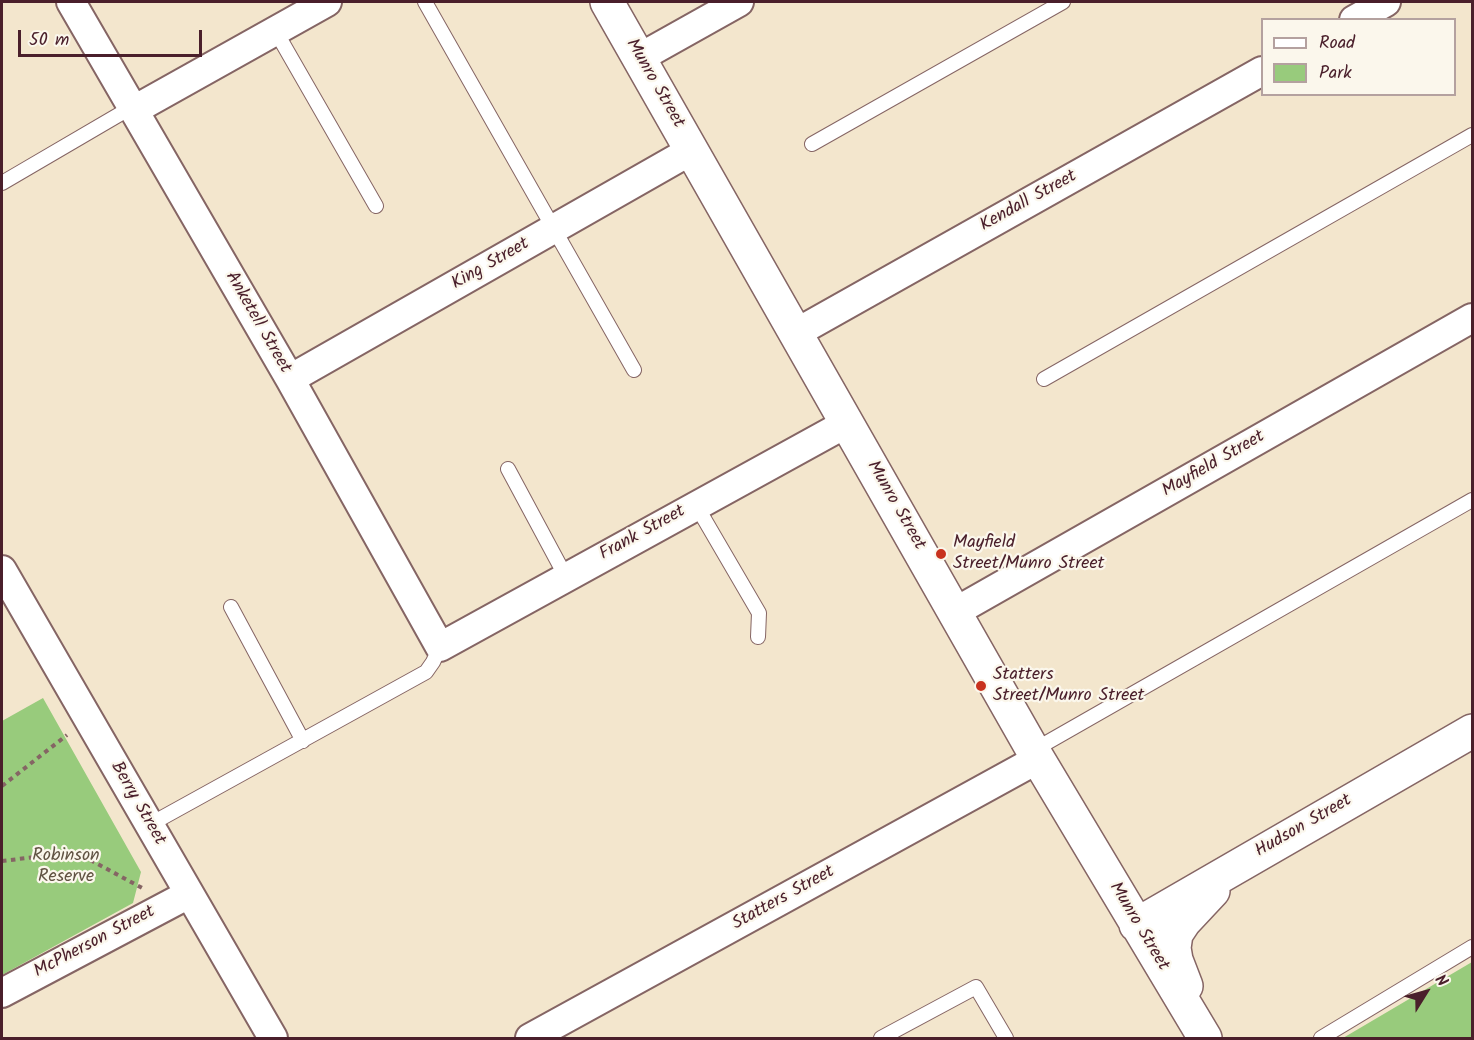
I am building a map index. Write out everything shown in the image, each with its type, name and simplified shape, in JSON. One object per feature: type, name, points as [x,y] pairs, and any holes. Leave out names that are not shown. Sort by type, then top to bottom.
[{"type":"street","name":"Anketell Street","points":[[71,2],[290,380],[440,647]]},
{"type":"street","points":[[133,108],[327,2]]},
{"type":"street","name":"Munro Street","points":[[607,2],[1036,755],[1136,925],[1206,1038]]},
{"type":"street","points":[[639,58],[739,2]]},
{"type":"street","points":[[1358,18],[1386,2]]},
{"type":"street","name":"Kendall Street","points":[[796,333],[1261,72]]},
{"type":"street","name":"King Street","points":[[290,380],[692,150]]},
{"type":"street","name":"Mayfield Street","points":[[955,612],[1473,318]]},
{"type":"street","name":"Frank Street","points":[[440,647],[847,423]]},
{"type":"street","name":"Berry Street","points":[[2,570],[189,894],[267,1036]]},
{"type":"street","name":"Hudson Street","points":[[1136,925],[1473,731]]},
{"type":"street","name":"Statters Street","points":[[530,1038],[1036,755]]},
{"type":"street","points":[[1206,1038],[1176,960],[1174,948],[1176,934],[1184,922],[1239,864]]},
{"type":"street","name":"McPherson Street","points":[[2,993],[189,894]]},
{"type":"lane","points":[[425,2],[634,370]]},
{"type":"lane","points":[[812,144],[1063,2]]},
{"type":"lane","points":[[275,30],[376,206]]},
{"type":"lane","points":[[465,100],[477,93]]},
{"type":"lane","points":[[2,183],[133,108]]},
{"type":"lane","points":[[1044,379],[1473,135]]},
{"type":"lane","points":[[508,469],[566,577]]},
{"type":"lane","points":[[1036,755],[1473,500]]},
{"type":"lane","points":[[696,505],[759,613],[759,637]]},
{"type":"lane","points":[[231,607],[303,741]]},
{"type":"lane","points":[[149,825],[426,672],[440,647]]},
{"type":"lane","points":[[1321,1038],[1473,947]]},
{"type":"lane","points":[[881,1038],[976,987],[1006,1038]]},
{"type":"path","points":[[2,786],[67,736],[62,726]]},
{"type":"path","points":[[2,861],[52,855],[81,855],[123,879],[149,890]]},
{"type":"green space","name":"Robinson Reserve","points":[[43,698],[141,872],[133,903],[2,975],[2,721]]},
{"type":"green space","points":[[1472,962],[1472,1038],[1343,1038]]},
{"type":"place","name":"Mayfield Street/Munro Street","points":[[941,554]]},
{"type":"place","name":"Statters Street/Munro Street","points":[[981,686]]}]
